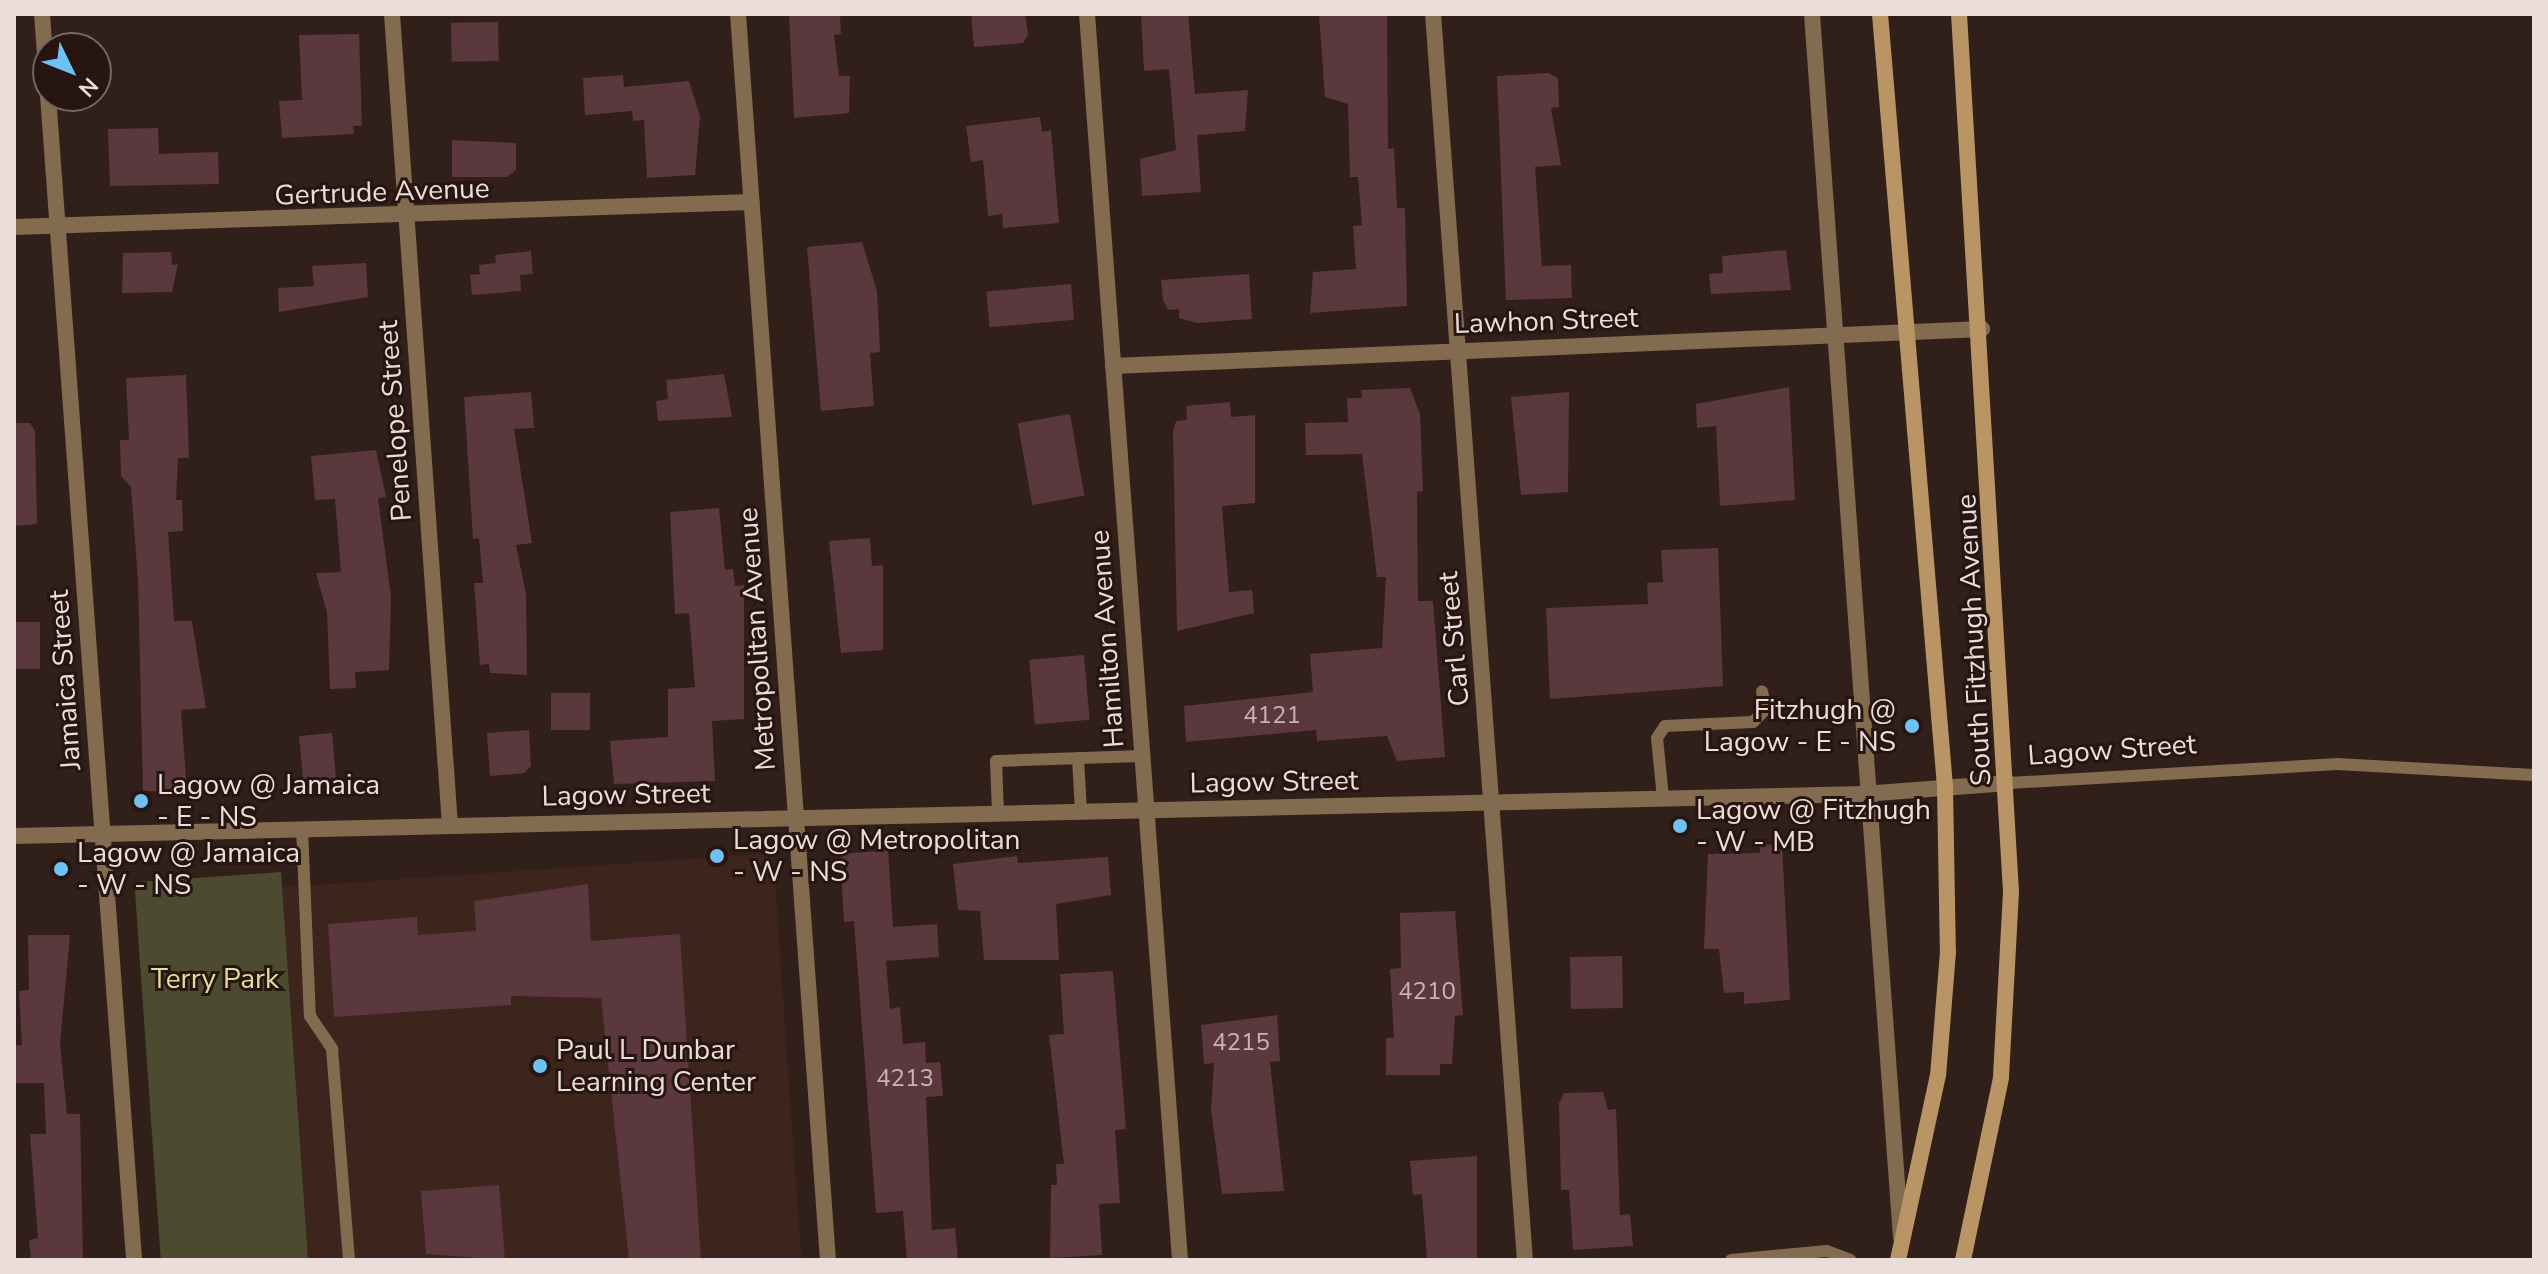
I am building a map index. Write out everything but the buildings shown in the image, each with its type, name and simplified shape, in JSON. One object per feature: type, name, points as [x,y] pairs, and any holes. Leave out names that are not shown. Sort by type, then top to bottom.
[{"type":"main road","name":"South Fitzhugh Avenue","points":[[1880,14],[1904,332],[1945,787],[1948,952],[1938,1075],[1900,1252]]},
{"type":"main road","name":"South Fitzhugh Avenue","points":[[1959,14],[1982,329],[2009,783],[2010,973],[2001,1078],[1963,1260]]},
{"type":"street","name":"Penelope Street","points":[[392,14],[450,825]]},
{"type":"street","name":"Metropolitan Avenue","points":[[738,14],[828,1260]]},
{"type":"street","name":"Hamilton Avenue","points":[[1087,14],[1180,1260]]},
{"type":"street","name":"Carl Street","points":[[1433,14],[1525,1260]]},
{"type":"street","name":"South Fitzhugh Avenue","points":[[1812,14],[1863,794],[1900,1252]]},
{"type":"street","name":"Jamaica Street","points":[[49,112],[134,1260]]},
{"type":"street","name":"Gertrude Avenue","points":[[14,227],[407,219],[752,202]]},
{"type":"street","name":"Lawhon Street","points":[[1113,366],[1982,329]]},
{"type":"street","name":"Lagow Street","points":[[14,836],[1863,794],[2009,783]]},
{"type":"lane","points":[[1663,798],[1657,738],[1665,726],[1753,722],[1766,709],[1762,691]]},
{"type":"lane","points":[[998,813],[996,761],[1141,756]]},
{"type":"lane","points":[[1078,758],[1081,811]]},
{"type":"lane","name":"Lagow Street","points":[[2009,783],[2337,764],[2534,775]]},
{"type":"lane","points":[[302,828],[310,1016],[332,1049],[349,1260]]},
{"type":"lane","points":[[1731,1260],[1827,1251],[1850,1260]]},
{"type":"shaded area","name":"Paul L Dunbar Learning Center","points":[[773,853],[801,1260],[308,1260],[282,887]]},
{"type":"green space","name":"Terry Park","points":[[281,872],[308,1260],[161,1260],[134,882]]},
{"type":"place","name":"Fitzhugh @ Lagow - E - NS","points":[[1912,726]]},
{"type":"place","name":"Lagow @ Jamaica - E - NS","points":[[141,801]]},
{"type":"place","name":"Lagow @ Fitzhugh - W - MB","points":[[1680,826]]},
{"type":"place","name":"Lagow @ Metropolitan - W - NS","points":[[717,856]]},
{"type":"place","name":"Lagow @ Jamaica - W - NS","points":[[61,869]]},
{"type":"place","name":"Paul L Dunbar Learning Center","points":[[540,1066]]}]
